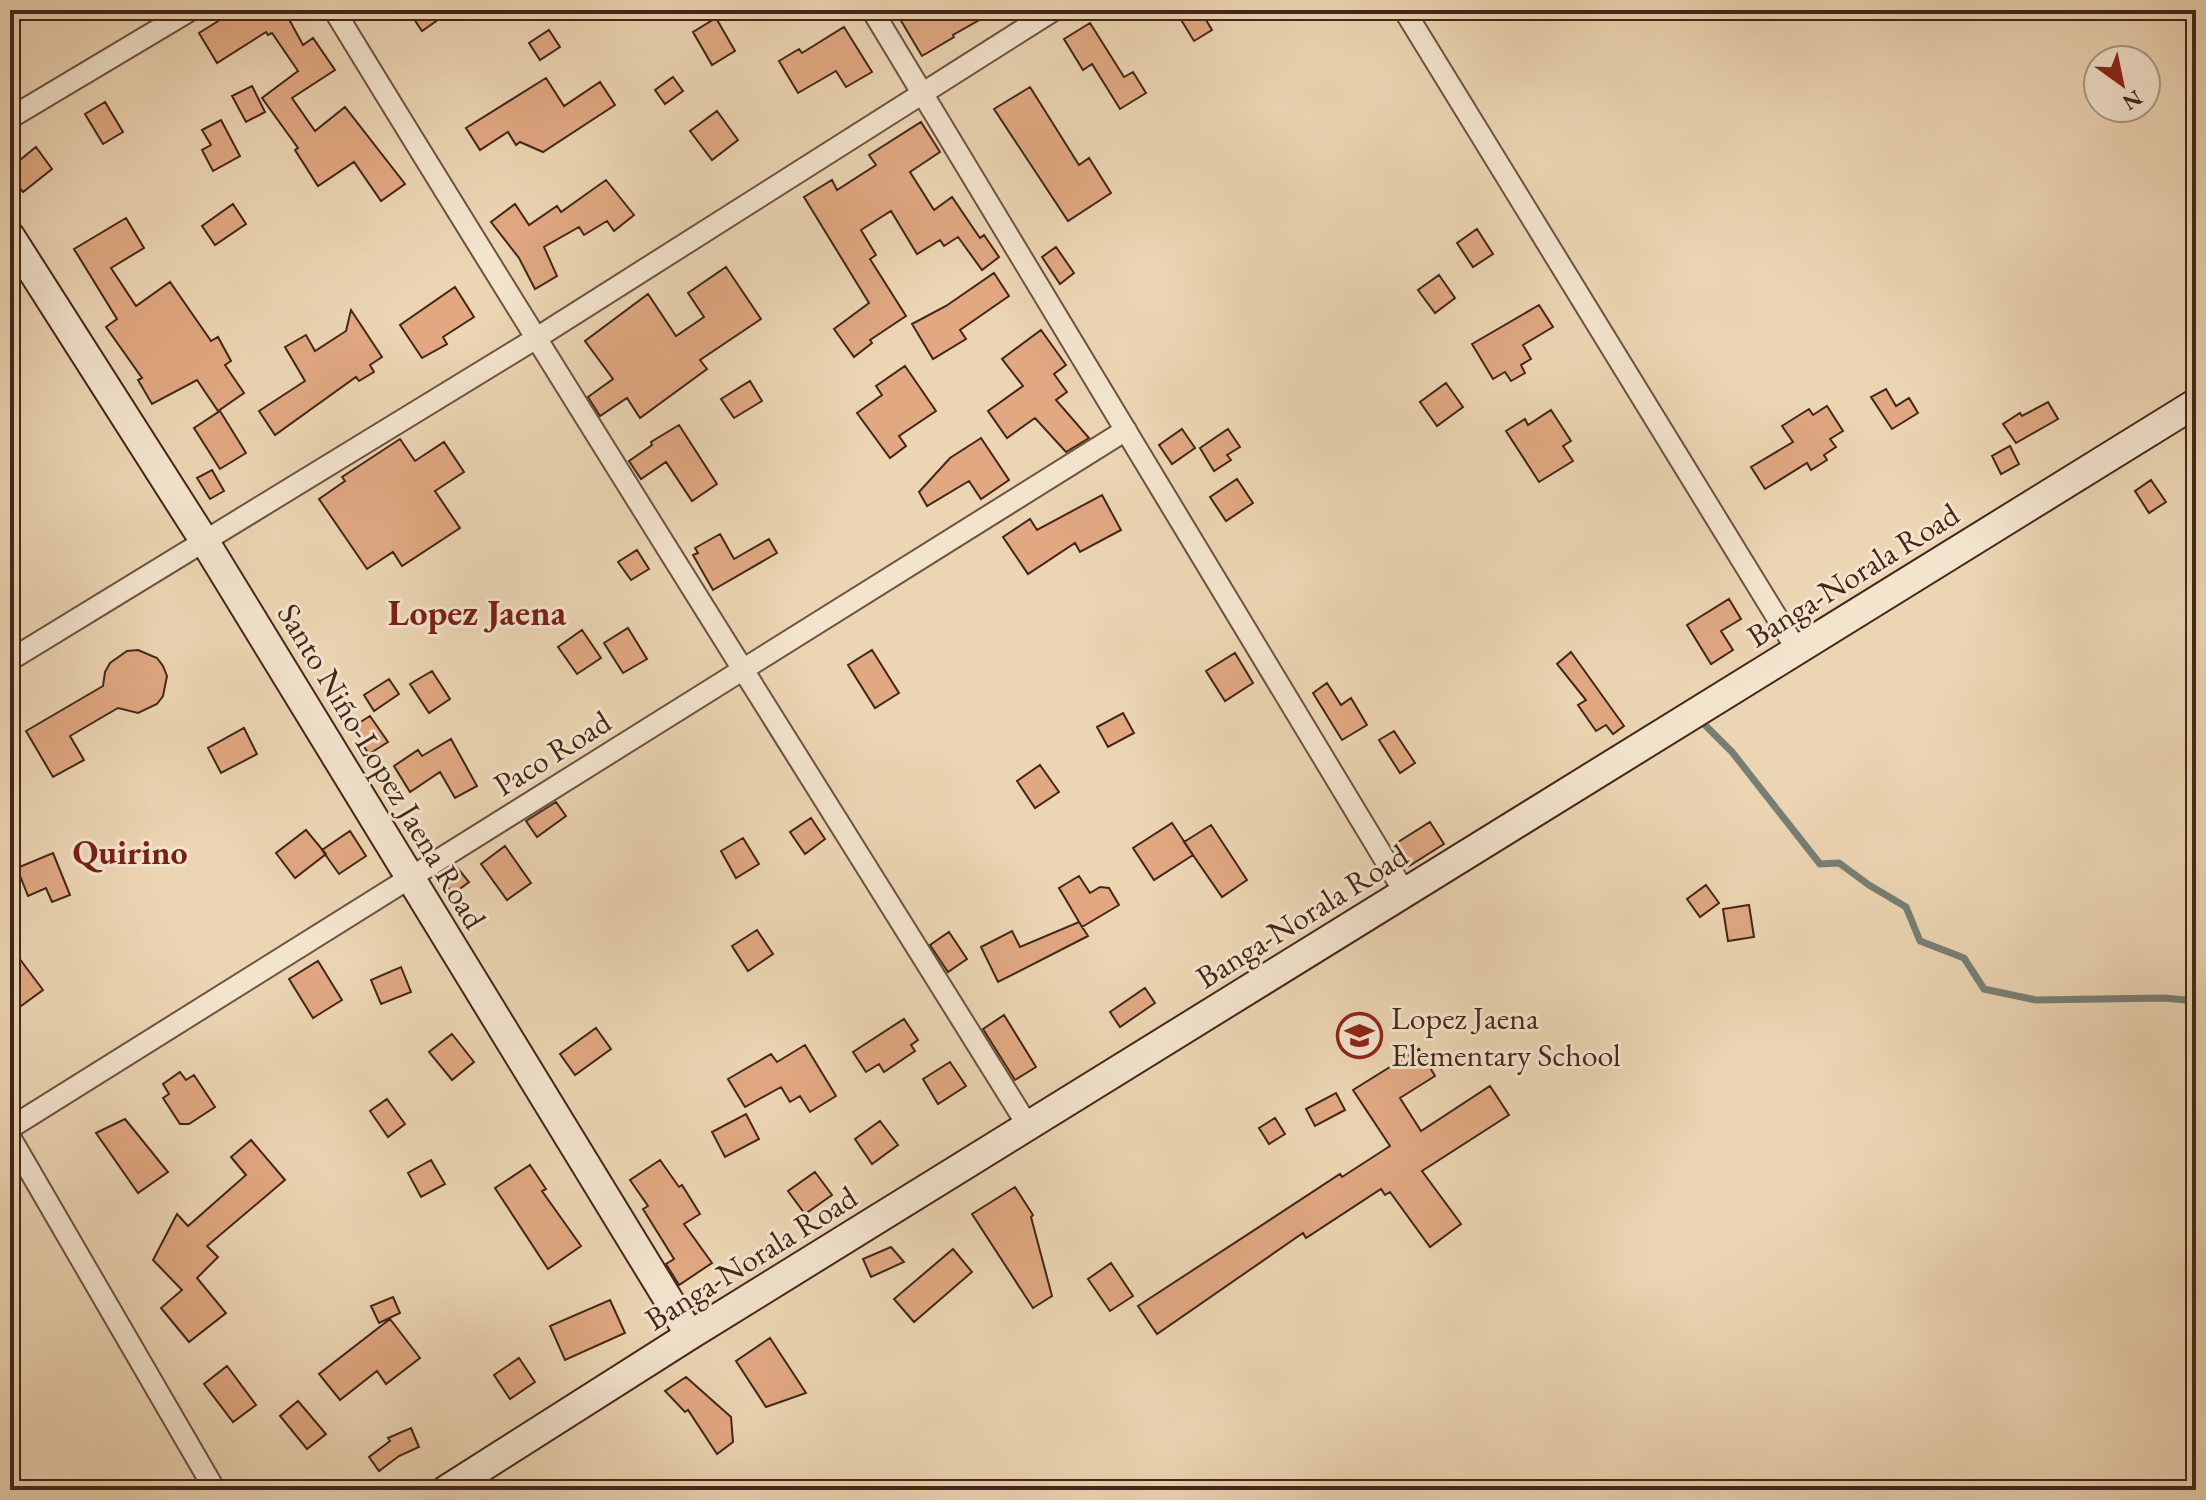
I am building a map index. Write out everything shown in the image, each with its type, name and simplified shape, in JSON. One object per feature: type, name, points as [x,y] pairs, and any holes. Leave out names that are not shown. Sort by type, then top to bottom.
[{"type":"main road","name":"Santo Niño-Lopez Jaena Road","points":[[10,236],[205,542],[690,1335]]},
{"type":"main road","name":"Banga-Norala Road","points":[[446,1490],[690,1335],[2196,403]]},
{"type":"street","points":[[10,118],[191,10]]},
{"type":"street","points":[[334,10],[535,339],[744,668],[1028,1126]]},
{"type":"street","points":[[872,10],[1405,893]]},
{"type":"street","points":[[10,660],[535,339],[1054,10]]},
{"type":"street","points":[[1404,10],[1797,650]]},
{"type":"street","name":"Paco Road","points":[[10,1128],[1126,430]]},
{"type":"street","points":[[10,1137],[215,1490]]},
{"type":"building","points":[[236,10],[284,10],[303,45],[313,38],[335,70],[292,98],[315,131],[345,107],[405,184],[381,201],[354,162],[318,186],[295,150],[298,148],[262,98],[298,71],[272,33],[268,35],[266,32],[217,63],[199,33]]},
{"type":"building","points":[[408,10],[452,10],[422,31]]},
{"type":"building","points":[[915,10],[997,10],[922,56],[900,19]]},
{"type":"building","points":[[1175,10],[1200,10],[1212,30],[1194,41]]},
{"type":"building","points":[[716,18],[735,51],[712,65],[693,32]]},
{"type":"building","points":[[1090,23],[1124,77],[1133,72],[1146,93],[1120,109],[1092,64],[1083,70],[1064,39]]},
{"type":"building","points":[[844,27],[872,72],[846,87],[836,71],[798,93],[779,61],[799,49],[802,53]]},
{"type":"building","points":[[549,30],[560,47],[540,60],[529,43]]},
{"type":"building","points":[[673,77],[683,91],[665,104],[655,90]]},
{"type":"building","points":[[546,78],[564,106],[600,82],[615,105],[543,152],[520,142],[516,145],[508,132],[480,150],[466,128]]},
{"type":"building","points":[[252,86],[265,112],[246,122],[232,96]]},
{"type":"building","points":[[1030,87],[1079,165],[1089,158],[1111,193],[1068,221],[994,109]]},
{"type":"building","points":[[105,102],[123,132],[103,144],[85,114]]},
{"type":"building","points":[[717,111],[738,140],[712,160],[690,131]]},
{"type":"building","points":[[221,120],[240,156],[213,171],[202,150],[211,145],[202,130]]},
{"type":"building","points":[[921,122],[940,152],[910,172],[934,210],[952,197],[980,238],[984,235],[999,257],[982,270],[958,237],[944,246],[940,240],[917,254],[891,211],[861,230],[876,255],[870,259],[906,316],[870,340],[872,343],[854,357],[834,329],[869,303],[804,197],[832,180],[837,190],[876,165],[869,155]]},
{"type":"building","points":[[36,147],[52,169],[23,192],[10,176],[10,168]]},
{"type":"building","points":[[606,180],[634,215],[614,231],[607,221],[584,235],[579,227],[544,247],[557,276],[535,289],[519,258],[491,222],[515,204],[529,225],[557,206],[561,212]]},
{"type":"building","points":[[233,204],[246,224],[215,245],[202,226]]},
{"type":"building","points":[[126,218],[144,248],[111,268],[136,306],[170,282],[211,341],[218,337],[231,361],[225,365],[244,393],[218,411],[197,380],[152,404],[138,380],[142,378],[106,327],[117,319],[74,249]]},
{"type":"building","points":[[1477,229],[1493,254],[1473,267],[1457,243]]},
{"type":"building","points":[[1056,247],[1074,273],[1060,284],[1042,257]]},
{"type":"building","points":[[726,267],[761,319],[700,360],[707,369],[640,418],[627,398],[600,416],[588,397],[613,379],[585,341],[648,294],[676,336],[704,317],[688,293]]},
{"type":"building","points":[[994,273],[1009,296],[960,330],[966,339],[933,359],[912,324],[946,306]]},
{"type":"building","points":[[1439,275],[1455,298],[1435,313],[1418,290]]},
{"type":"building","points":[[455,287],[474,317],[443,337],[447,344],[422,358],[400,325]]},
{"type":"building","points":[[1539,305],[1553,327],[1523,345],[1531,359],[1521,365],[1525,373],[1511,381],[1505,372],[1493,379],[1472,344]]},
{"type":"building","points":[[351,310],[382,357],[370,365],[374,372],[359,381],[356,377],[275,435],[259,411],[305,381],[285,347],[306,335],[315,351],[346,331]]},
{"type":"building","points":[[1041,330],[1066,365],[1054,374],[1067,392],[1056,400],[1089,438],[1066,452],[1035,418],[1007,438],[988,411],[1023,386],[1002,359]]},
{"type":"building","points":[[905,366],[936,411],[899,436],[906,446],[890,458],[857,413],[882,395],[876,386]]},
{"type":"building","points":[[750,381],[762,401],[734,418],[721,399]]},
{"type":"building","points":[[1446,383],[1463,407],[1437,426],[1420,402]]},
{"type":"building","points":[[1886,389],[1896,406],[1909,398],[1918,413],[1892,429],[1871,397]]},
{"type":"building","points":[[2048,402],[2058,419],[2016,443],[2003,424],[2020,413],[2022,416]]},
{"type":"building","points":[[1827,406],[1843,431],[1830,439],[1836,447],[1824,455],[1827,460],[1811,470],[1807,463],[1765,489],[1751,467],[1793,442],[1782,426],[1809,409],[1813,415]]},
{"type":"building","points":[[1551,410],[1571,441],[1563,446],[1573,461],[1539,482],[1506,431],[1525,419],[1528,425]]},
{"type":"building","points":[[220,411],[246,453],[220,469],[194,428]]},
{"type":"building","points":[[679,425],[717,484],[692,501],[666,462],[641,479],[629,461],[652,445],[651,442]]},
{"type":"building","points":[[1182,429],[1195,448],[1172,464],[1159,445]]},
{"type":"building","points":[[1228,429],[1240,447],[1227,455],[1231,460],[1214,471],[1200,448]]},
{"type":"building","points":[[981,438],[1009,480],[981,499],[969,481],[927,506],[919,492],[950,458]]},
{"type":"building","points":[[400,439],[415,461],[444,442],[464,472],[435,491],[460,528],[402,566],[393,552],[367,569],[319,499],[345,481],[342,477]]},
{"type":"building","points":[[2010,446],[2019,464],[2001,474],[1992,456]]},
{"type":"building","points":[[212,470],[224,491],[210,499],[197,478]]},
{"type":"building","points":[[1237,479],[1253,503],[1226,521],[1210,497]]},
{"type":"building","points":[[2151,480],[2166,502],[2149,513],[2135,491]]},
{"type":"building","points":[[1102,495],[1121,530],[1080,552],[1075,543],[1028,574],[1003,537],[1030,519],[1037,530]]},
{"type":"building","points":[[720,534],[734,559],[769,539],[777,553],[713,590],[693,555],[698,553],[695,548]]},
{"type":"building","points":[[637,550],[649,569],[631,580],[618,562]]},
{"type":"building","points":[[1729,599],[1741,619],[1721,631],[1733,650],[1711,664],[1687,625]]},
{"type":"building","points":[[628,628],[647,659],[623,673],[604,643]]},
{"type":"building","points":[[582,630],[601,658],[577,674],[558,647]]},
{"type":"building","points":[[138,650],[157,658],[163,666],[167,676],[163,696],[157,704],[138,713],[118,708],[70,736],[84,760],[53,777],[26,731],[103,686],[110,663],[127,651]]},
{"type":"building","points":[[872,650],[899,693],[875,708],[848,665]]},
{"type":"building","points":[[1571,652],[1624,726],[1613,734],[1606,725],[1596,731],[1578,705],[1586,700],[1557,664]]},
{"type":"building","points":[[1235,653],[1253,683],[1225,701],[1206,671]]},
{"type":"building","points":[[432,671],[450,699],[429,713],[410,684]]},
{"type":"building","points":[[389,679],[399,694],[374,711],[364,695]]},
{"type":"building","points":[[1327,683],[1341,705],[1351,698],[1367,725],[1342,740],[1313,693]]},
{"type":"building","points":[[1123,713],[1134,733],[1108,747],[1097,727]]},
{"type":"building","points":[[370,716],[388,742],[369,754],[351,728]]},
{"type":"building","points":[[244,728],[257,754],[221,773],[208,748]]},
{"type":"building","points":[[1394,731],[1415,763],[1400,773],[1379,740]]},
{"type":"building","points":[[451,739],[477,786],[455,798],[440,772],[410,792],[394,766],[418,750],[422,756]]},
{"type":"building","points":[[1040,765],[1059,792],[1035,808],[1017,781]]},
{"type":"building","points":[[556,802],[566,816],[537,837],[526,821]]},
{"type":"building","points":[[811,818],[825,839],[805,854],[790,832]]},
{"type":"building","points":[[1430,822],[1444,844],[1409,866],[1395,844]]},
{"type":"building","points":[[1172,823],[1193,855],[1154,880],[1133,848]]},
{"type":"building","points":[[1211,825],[1247,880],[1222,897],[1184,842]]},
{"type":"building","points":[[306,830],[326,854],[295,878],[276,853]]},
{"type":"building","points":[[350,831],[366,856],[339,874],[322,850]]},
{"type":"building","points":[[743,838],[759,864],[736,878],[721,851]]},
{"type":"building","points":[[505,846],[531,883],[507,900],[481,864]]},
{"type":"building","points":[[53,853],[70,895],[52,902],[46,888],[28,896],[17,868]]},
{"type":"building","points":[[455,865],[469,882],[453,894],[439,875]]},
{"type":"building","points":[[1079,876],[1090,893],[1100,887],[1109,888],[1119,905],[1082,927],[1059,888]]},
{"type":"building","points":[[1706,885],[1719,903],[1700,917],[1687,899]]},
{"type":"building","points":[[1749,905],[1754,937],[1728,941],[1723,909]]},
{"type":"building","points":[[1079,922],[1088,936],[998,982],[981,947],[1012,931],[1020,947]]},
{"type":"building","points":[[757,930],[773,954],[748,971],[732,946]]},
{"type":"building","points":[[949,932],[967,959],[948,972],[930,945]]},
{"type":"building","points":[[10,946],[43,990],[10,1014]]},
{"type":"building","points":[[318,961],[342,1000],[313,1018],[289,979]]},
{"type":"building","points":[[401,967],[411,992],[381,1004],[371,980]]},
{"type":"building","points":[[1145,988],[1155,1003],[1120,1027],[1110,1012]]},
{"type":"building","points":[[1004,1015],[1036,1067],[1015,1080],[983,1029]]},
{"type":"building","points":[[904,1019],[918,1040],[911,1045],[915,1051],[884,1072],[879,1064],[866,1072],[853,1052]]},
{"type":"building","points":[[596,1028],[611,1049],[575,1075],[560,1054]]},
{"type":"building","points":[[452,1034],[474,1062],[452,1080],[429,1052]]},
{"type":"building","points":[[805,1045],[836,1096],[810,1112],[800,1096],[790,1102],[781,1087],[745,1107],[728,1079],[771,1054],[777,1062]]},
{"type":"building","points":[[1419,1049],[1435,1076],[1400,1098],[1421,1131],[1490,1086],[1509,1115],[1422,1171],[1461,1224],[1430,1247],[1390,1192],[1385,1195],[1381,1189],[1306,1238],[1303,1233],[1157,1334],[1138,1306],[1340,1174],[1342,1177],[1390,1146],[1353,1090]]},
{"type":"building","points":[[950,1062],[966,1086],[938,1104],[923,1079]]},
{"type":"building","points":[[180,1072],[186,1080],[194,1075],[215,1107],[189,1124],[180,1124],[163,1098],[169,1094],[163,1084]]},
{"type":"building","points":[[1336,1093],[1345,1110],[1315,1126],[1306,1109]]},
{"type":"building","points":[[387,1099],[405,1124],[388,1137],[370,1111]]},
{"type":"building","points":[[746,1114],[759,1139],[725,1157],[712,1132]]},
{"type":"building","points":[[1275,1118],[1285,1134],[1269,1144],[1259,1128]]},
{"type":"building","points":[[125,1119],[168,1172],[138,1193],[96,1133]]},
{"type":"building","points":[[880,1121],[898,1145],[872,1164],[855,1139]]},
{"type":"building","points":[[251,1140],[285,1180],[207,1246],[218,1257],[197,1278],[226,1313],[189,1342],[161,1308],[182,1290],[153,1260],[177,1214],[188,1226],[246,1175],[231,1157]]},
{"type":"building","points":[[431,1160],[445,1184],[421,1197],[408,1173]]},
{"type":"building","points":[[660,1160],[679,1187],[682,1185],[700,1214],[684,1224],[712,1263],[679,1285],[666,1264],[674,1259],[643,1209],[648,1206],[630,1180]]},
{"type":"building","points":[[530,1165],[546,1189],[542,1191],[581,1246],[548,1269],[495,1188]]},
{"type":"building","points":[[815,1172],[832,1195],[805,1214],[788,1191]]},
{"type":"building","points":[[1015,1187],[1033,1215],[1031,1217],[1052,1296],[1033,1308],[972,1214]]},
{"type":"building","points":[[891,1247],[904,1262],[871,1277],[863,1259]]},
{"type":"building","points":[[953,1249],[972,1272],[914,1322],[894,1299]]},
{"type":"building","points":[[1111,1263],[1133,1296],[1110,1311],[1088,1279]]},
{"type":"building","points":[[393,1297],[400,1313],[379,1323],[371,1306]]},
{"type":"building","points":[[610,1300],[625,1333],[565,1360],[550,1326]]},
{"type":"building","points":[[390,1319],[420,1358],[386,1384],[377,1371],[340,1400],[319,1374]]},
{"type":"building","points":[[770,1338],[806,1393],[766,1407],[736,1361]]},
{"type":"building","points":[[519,1358],[535,1382],[510,1399],[494,1375]]},
{"type":"building","points":[[227,1366],[256,1405],[233,1422],[204,1384]]},
{"type":"building","points":[[686,1377],[731,1417],[733,1442],[717,1454],[688,1410],[685,1412],[665,1391]]},
{"type":"building","points":[[298,1401],[326,1434],[307,1449],[280,1416]]},
{"type":"building","points":[[411,1428],[419,1447],[399,1456],[379,1471],[369,1457],[390,1441],[388,1438]]},
{"type":"waterway","points":[[2193,582],[2196,588]]},
{"type":"waterway","points":[[1704,724],[1732,752],[1820,864],[1839,863],[1906,907],[1920,941],[1964,958],[1984,989],[2036,1000],[2164,998],[2196,1001]]},
{"type":"place","name":"Lopez Jaena Elementary School","points":[[1360,1036]]},
{"type":"district","name":"Lopez Jaena","points":[[477,612]]},
{"type":"district","name":"Quirino","points":[[130,852]]}]
